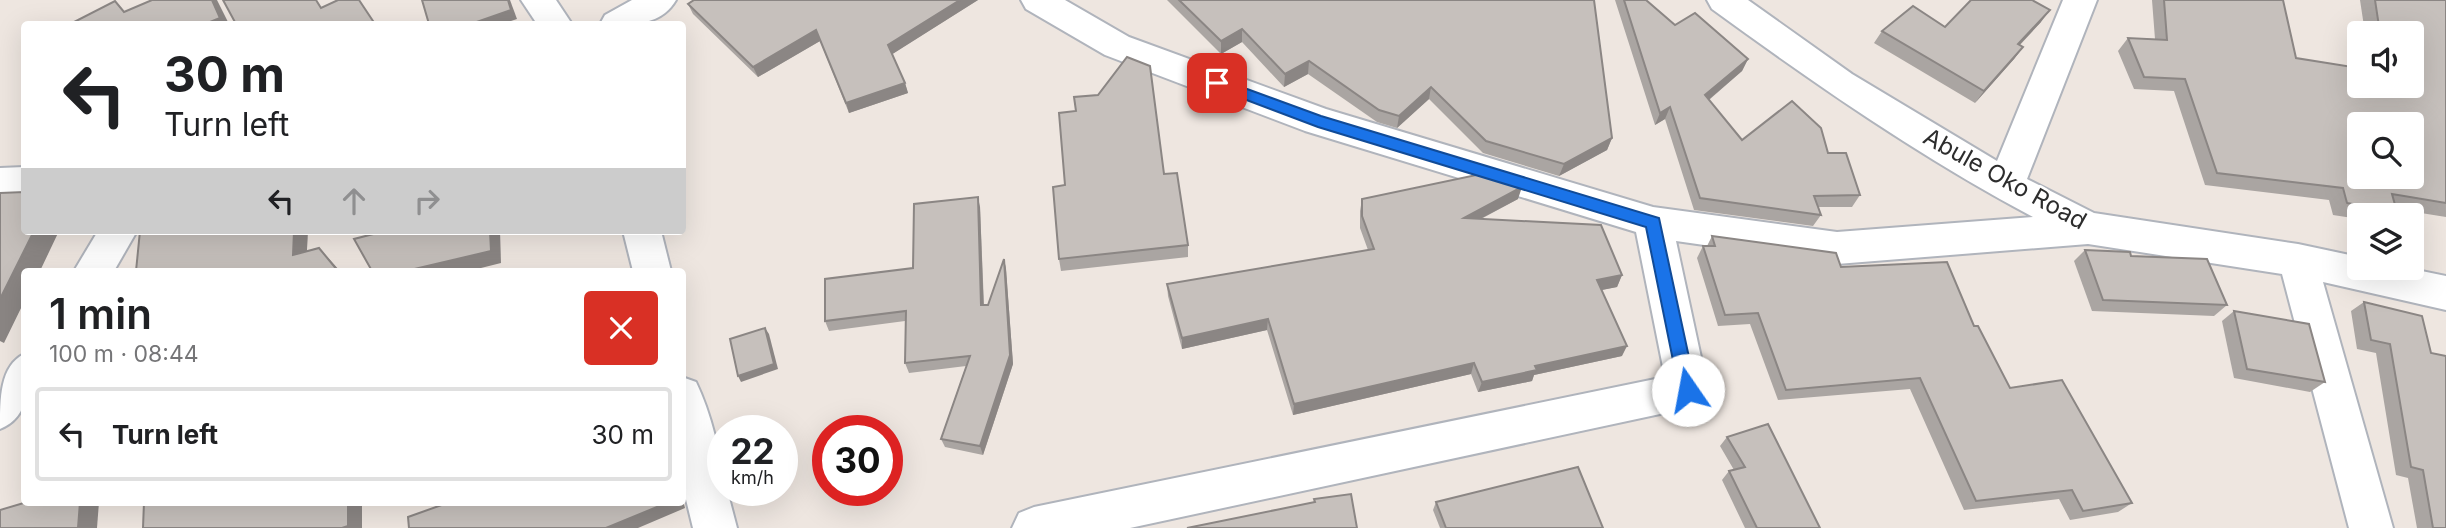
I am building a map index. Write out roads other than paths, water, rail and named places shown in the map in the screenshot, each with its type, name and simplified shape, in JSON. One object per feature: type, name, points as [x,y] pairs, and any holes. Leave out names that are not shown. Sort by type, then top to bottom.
[{"type":"street","points":[[538,0],[553,21]]},
{"type":"street","points":[[622,21],[659,0]]},
{"type":"street","points":[[1038,0],[1117,46],[1318,121],[1653,222],[1837,248],[2088,228]]},
{"type":"street","name":"Abule Oko Road","points":[[1724,0],[1840,83],[2006,184],[2088,228],[2298,260],[2446,293]]},
{"type":"street","points":[[2006,184],[2080,0]]},
{"type":"street","points":[[0,183],[21,182]]},
{"type":"street","points":[[1034,528],[1688,390],[1653,222]]},
{"type":"street","points":[[95,268],[116,235]]},
{"type":"street","points":[[643,235],[651,268]]},
{"type":"street","points":[[2298,260],[2371,528]]},
{"type":"street","points":[[0,410],[21,377]]},
{"type":"street","points":[[686,412],[715,528]]}]
